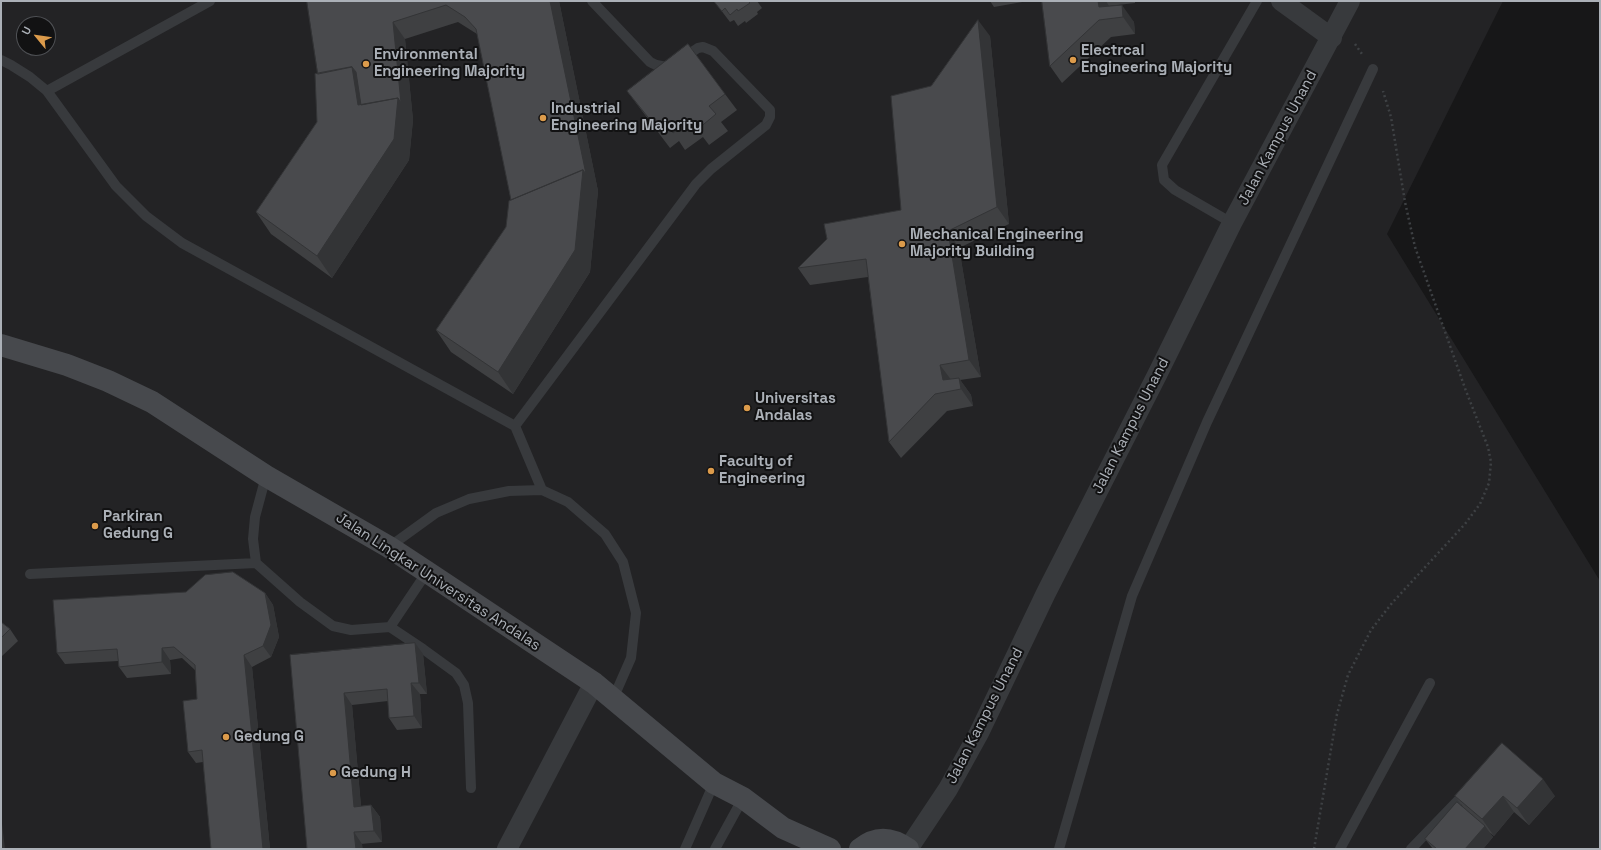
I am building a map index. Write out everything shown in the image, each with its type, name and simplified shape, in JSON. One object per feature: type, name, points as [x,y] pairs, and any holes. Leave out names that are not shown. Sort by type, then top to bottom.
[{"type":"street","points":[[1281,1],[1335,30]]},
{"type":"street","name":"Jalan Kampus Unand","points":[[908,849],[948,790],[978,733],[1046,593],[1157,375],[1232,222],[1350,1]]},
{"type":"street","name":"Jalan Lingkar Universitas Andalas","points":[[1,345],[67,365],[108,381],[152,402],[266,476],[389,547],[427,572],[594,683],[714,783],[743,798],[783,828],[830,849]]},
{"type":"street","points":[[507,849],[594,683]]},
{"type":"street","points":[[860,849],[867,843],[878,839],[899,843],[908,849]]},
{"type":"lane","points":[[47,92],[210,1]]},
{"type":"lane","points":[[515,426],[696,184],[711,169],[766,125],[770,117],[770,110],[713,51],[703,47],[698,48],[670,66],[663,68],[656,66],[650,62],[592,1]]},
{"type":"lane","points":[[1232,222],[1175,190],[1164,180],[1162,166],[1257,1]]},
{"type":"lane","points":[[1,60],[11,64],[30,77],[47,92],[116,186],[146,216],[182,244],[515,426],[542,490]]},
{"type":"lane","points":[[1059,849],[1132,596],[1207,422],[1373,69]]},
{"type":"lane","points":[[266,476],[255,517],[253,539],[256,563],[300,602],[333,626],[351,630],[390,627],[424,649],[456,674],[464,685],[468,703],[471,788]]},
{"type":"lane","points":[[389,547],[436,513],[469,499],[509,491],[542,490],[568,502],[605,534],[623,562],[636,613],[631,658],[613,699]]},
{"type":"lane","points":[[30,574],[256,563]]},
{"type":"lane","points":[[390,627],[427,572]]},
{"type":"lane","points":[[1340,849],[1430,683]]},
{"type":"lane","points":[[1411,849],[1478,780]]},
{"type":"lane","points":[[685,849],[714,783]]},
{"type":"lane","points":[[715,849],[743,798]]},
{"type":"path","points":[[1314,849],[1337,714],[1348,675],[1371,630],[1392,603],[1465,524],[1480,504],[1489,483],[1491,462],[1488,447],[1466,391],[1415,247],[1405,202],[1391,117],[1384,92],[1373,69],[1335,30]]},
{"type":"shaded area","name":"Universitas Andalas","points":[[1,1],[1503,1],[1387,234],[1600,581],[1600,849],[1,849]]},
{"type":"building","points":[[307,1],[550,1],[586,174],[583,170],[511,200],[476,29],[465,17],[446,5],[393,22],[401,103],[398,98],[361,105],[356,72],[352,67],[318,74]]},
{"type":"building","points":[[714,1],[748,1],[750,3],[738,11],[737,9],[730,15],[725,8],[722,11]]},
{"type":"building","points":[[1042,1],[1098,1],[1099,7],[1122,5],[1123,17],[1099,20],[1050,66]]},
{"type":"building","name":"Mechanical Engineering Majority Building","points":[[978,20],[997,207],[948,231],[969,360],[940,365],[943,380],[959,378],[961,389],[935,394],[889,442],[866,259],[798,268],[827,239],[824,224],[901,210],[891,96],[931,86]]},
{"type":"building","points":[[688,44],[725,94],[709,106],[716,114],[698,129],[691,120],[673,133],[667,125],[659,131],[627,91]]},
{"type":"building","points":[[352,67],[358,105],[398,98],[394,139],[317,256],[256,212],[317,122],[315,74]]},
{"type":"building","points":[[583,170],[575,250],[498,372],[436,330],[506,227],[509,201]]},
{"type":"building","name":"Gedung G","points":[[233,572],[265,593],[271,625],[263,646],[244,655],[263,849],[211,849],[202,750],[188,752],[183,701],[197,699],[195,665],[174,647],[162,648],[162,662],[119,667],[117,649],[57,653],[53,600],[186,592],[205,575]]},
{"type":"building","points":[[1,622],[10,629],[1,638]]},
{"type":"building","name":"Gedung H","points":[[415,643],[419,683],[411,683],[414,716],[389,718],[387,689],[344,693],[354,807],[371,805],[374,831],[354,832],[356,849],[307,849],[290,655]]},
{"type":"building","points":[[1502,743],[1543,779],[1517,808],[1503,796],[1482,819],[1455,796]]},
{"type":"building","points":[[1457,802],[1485,826],[1465,849],[1437,849],[1425,839]]},
{"type":"place","name":"Electrcal Engineering Majority","points":[[1073,60]]},
{"type":"place","name":"Environmental Engineering Majority","points":[[366,64]]},
{"type":"place","name":"Industrial Engineering Majority","points":[[543,118]]},
{"type":"place","name":"Mechanical Engineering Majority Building","points":[[902,244]]},
{"type":"place","name":"Universitas Andalas","points":[[747,408]]},
{"type":"place","name":"Faculty of Engineering","points":[[711,471]]},
{"type":"place","name":"Parkiran Gedung G","points":[[95,526]]},
{"type":"place","name":"Gedung G","points":[[226,737]]},
{"type":"place","name":"Gedung H","points":[[333,773]]}]
